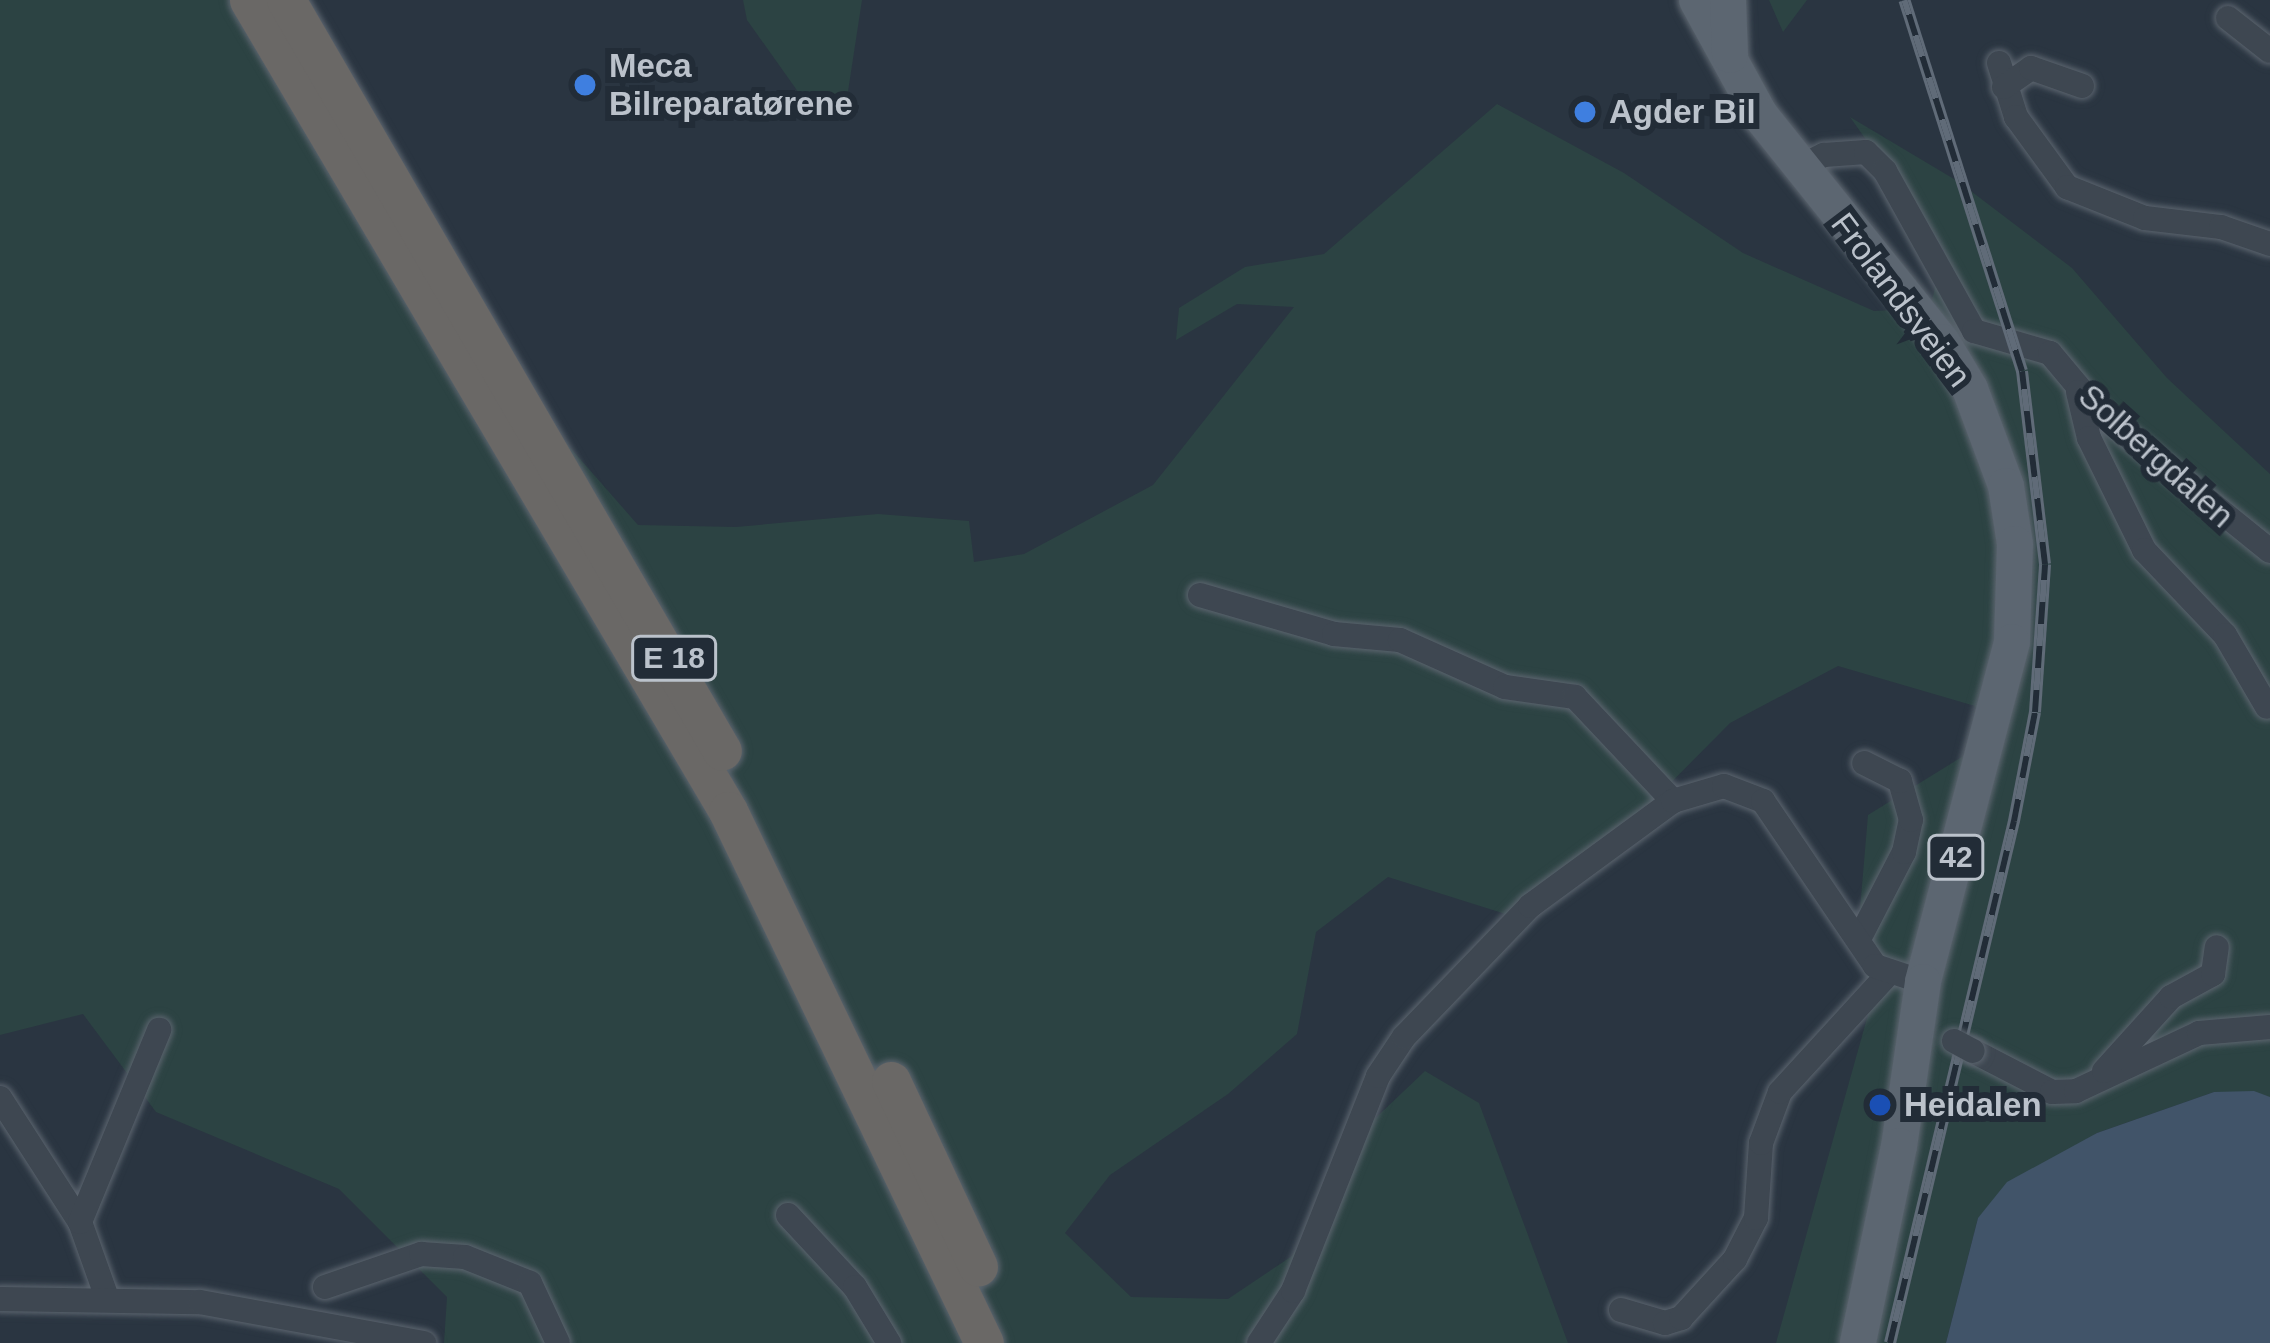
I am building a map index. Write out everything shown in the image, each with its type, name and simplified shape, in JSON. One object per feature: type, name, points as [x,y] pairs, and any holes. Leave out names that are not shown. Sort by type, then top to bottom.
[{"type":"highway","name":"E 18","points":[[249,0],[728,811],[984,1343]]},
{"type":"highway","name":"E 18","points":[[286,0],[683,674],[931,1160],[1011,1343]]},
{"type":"main road","name":"Frolandsveien","points":[[1697,0],[1800,167],[1970,389],[2006,486],[2015,544],[2012,642],[1905,978],[1915,1027],[1882,1240],[1858,1343]]},
{"type":"main road","name":"Frolandsveien","points":[[1728,0],[1730,55]]},
{"type":"street","points":[[2228,18],[2270,51]]},
{"type":"street","points":[[2082,86],[2031,68],[2001,75],[2057,178],[2086,199],[2270,244]]},
{"type":"street","name":"Solbergdalen","points":[[1800,167],[1823,155],[1866,152],[1885,171],[1974,331],[2050,353],[2147,455],[2270,551]]},
{"type":"street","points":[[2076,384],[2089,438],[2144,550],[2225,635],[2267,707]]},
{"type":"street","points":[[1200,596],[1334,634],[1400,640],[1505,687],[1575,697],[1673,801]]},
{"type":"street","points":[[1859,939],[1904,852],[1911,820],[1900,781],[1864,763]]},
{"type":"street","points":[[1259,1343],[1293,1291],[1378,1076],[1404,1037],[1529,906],[1673,801],[1724,787],[1763,801],[1859,939],[1905,978]]},
{"type":"street","points":[[2091,1086],[2171,997],[2212,974],[2217,947]]},
{"type":"street","name":"Frolandsveien","points":[[1622,1310],[1665,1323],[1681,1318],[1735,1259],[1756,1218],[1761,1144],[1780,1092],[1905,978]]},
{"type":"street","points":[[1915,1027],[2052,1092],[2091,1086],[2199,1033],[2270,1027]]},
{"type":"street","points":[[80,1222],[159,1030]]},
{"type":"street","points":[[0,1099],[80,1222],[106,1298]]},
{"type":"street","points":[[788,1215],[855,1287],[889,1343]]},
{"type":"street","points":[[325,1287],[421,1254],[465,1257],[530,1283],[558,1343]]},
{"type":"street","points":[[0,1299],[200,1302],[424,1343]]},
{"type":"green space","points":[[0,0],[283,0],[545,419],[638,525],[736,527],[878,514],[969,521],[974,562],[1024,554],[1153,485],[1294,307],[1237,304],[1176,340],[1179,308],[1245,267],[1324,254],[1497,104],[1624,173],[1743,253],[1874,311],[1930,308],[1944,251],[1850,117],[1959,182],[2072,268],[2167,378],[2270,474],[2270,1097],[2214,1092],[2097,1133],[1978,1218],[1946,1343],[1776,1343],[1871,1004],[1859,921],[1868,815],[1986,742],[1975,706],[1838,666],[1730,723],[1628,826],[1515,917],[1388,877],[1316,932],[1297,1034],[1228,1094],[1110,1175],[1065,1233],[1131,1297],[1228,1299],[1292,1256],[1363,1130],[1425,1071],[1479,1103],[1568,1343],[444,1343],[447,1297],[339,1189],[156,1112],[83,1014],[0,1035]]},
{"type":"green space","points":[[743,0],[862,0],[847,98],[801,96],[747,20]]},
{"type":"green space","points":[[1769,0],[1807,0],[1783,32]]},
{"type":"water","points":[[2254,1091],[2270,1097],[2270,1343],[1946,1343],[1978,1218],[2007,1182],[2097,1133],[2214,1092]]},
{"type":"railway","points":[[1890,1343],[2014,821],[2035,712],[2045,564],[2022,371],[1904,0]]},
{"type":"place","name":"Meca Bilreparatørene","points":[[585,85]]},
{"type":"place","name":"Agder Bil","points":[[1585,112]]},
{"type":"place","name":"Heidalen","points":[[1880,1105]]}]
